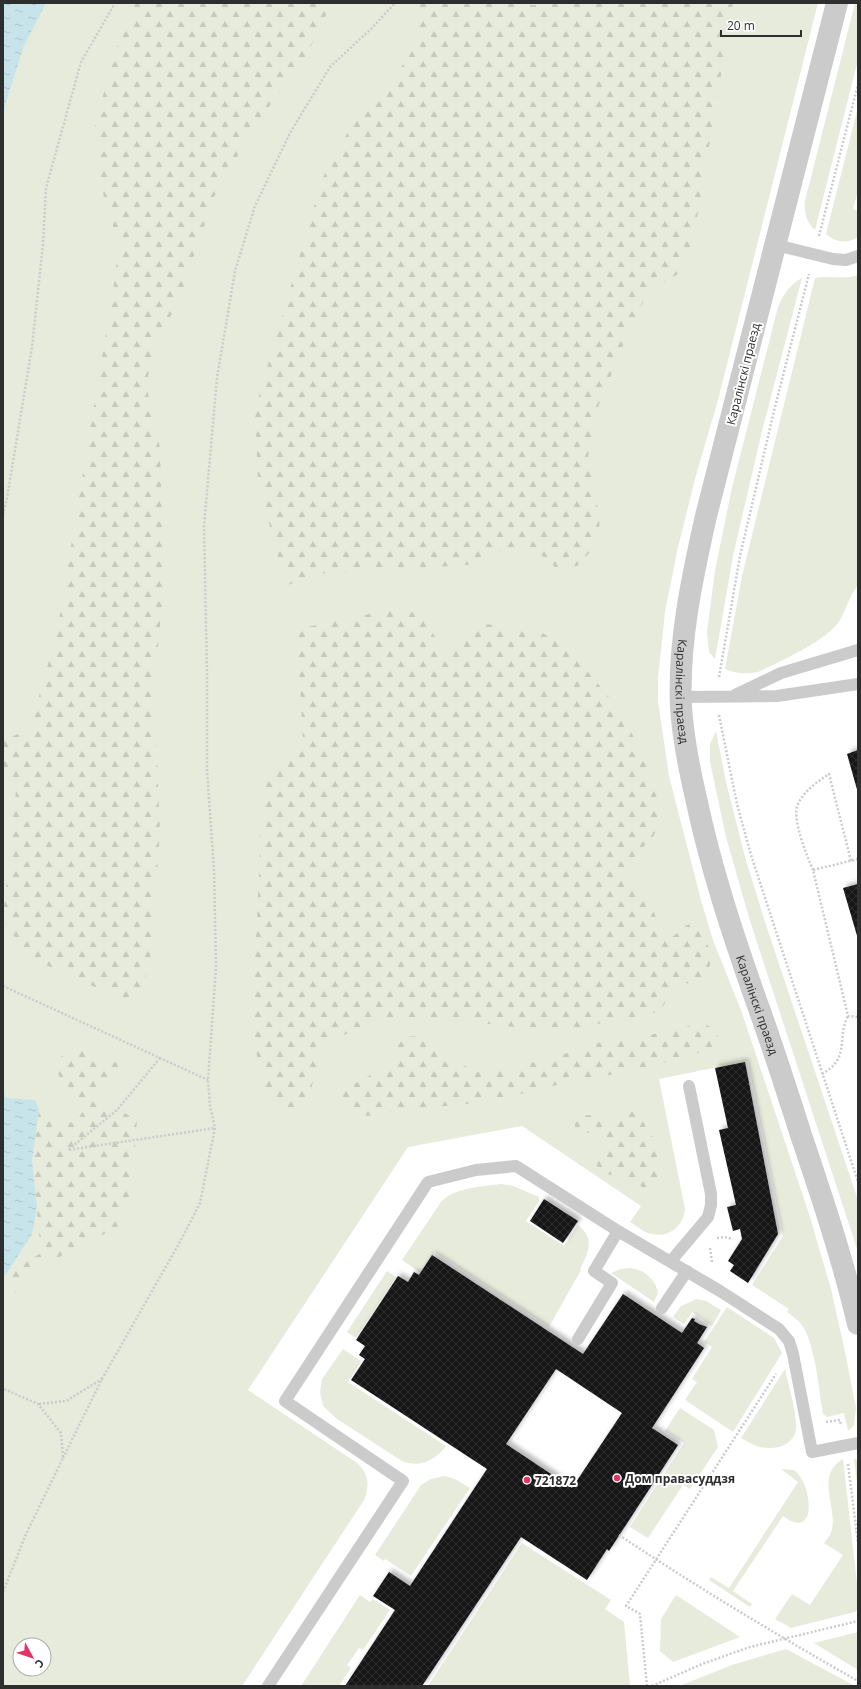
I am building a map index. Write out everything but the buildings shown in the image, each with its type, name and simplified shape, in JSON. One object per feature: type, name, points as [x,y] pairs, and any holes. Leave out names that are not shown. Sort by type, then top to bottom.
[{"type":"street","name":"Каралінскі праезд","points":[[837,3],[699,547],[685,628],[681,697],[682,718],[690,769],[701,822],[720,894],[827,1210],[858,1324]]},
{"type":"lane","points":[[776,245],[840,260],[858,256]]},
{"type":"lane","points":[[730,697],[781,674],[858,650]]},
{"type":"lane","points":[[681,697],[777,696],[858,684]]},
{"type":"lane","points":[[671,1261],[708,1217],[711,1205],[712,1194],[690,1086]]},
{"type":"lane","points":[[268,1686],[403,1481],[285,1401],[428,1182],[476,1170],[516,1166],[618,1231],[671,1261],[780,1329],[787,1336],[792,1350],[812,1452],[858,1443]]},
{"type":"lane","points":[[578,1339],[612,1283],[594,1272],[618,1231]]},
{"type":"lane","points":[[662,1308],[687,1271]]},
{"type":"path","points":[[3,515],[32,347],[43,244],[46,188],[81,62],[115,3]]},
{"type":"path","points":[[3,1592],[26,1534],[102,1379],[181,1240],[200,1202],[215,1128],[210,1106],[208,1080],[216,967],[214,871],[207,770],[204,526],[217,378],[235,271],[255,206],[290,133],[330,67],[373,27],[395,3]]},
{"type":"path","points":[[858,84],[774,411],[740,556],[720,664],[718,697],[720,725],[737,804],[751,855],[858,1182]]},
{"type":"path","points":[[822,1074],[835,1064],[840,1057],[842,1052],[845,1022],[848,1016],[812,870],[797,827],[797,805],[812,786],[829,774],[850,861]]},
{"type":"path","points":[[812,870],[858,859]]},
{"type":"path","points":[[3,986],[208,1080]]},
{"type":"path","points":[[848,1016],[858,1018]]},
{"type":"path","points":[[160,1058],[117,1110],[68,1150],[215,1128]]},
{"type":"path","points":[[647,1686],[640,1614],[626,1606],[792,1350]]},
{"type":"path","points":[[38,1404],[66,1401],[102,1379]]},
{"type":"path","points":[[4,1389],[38,1404],[61,1433],[63,1458]]},
{"type":"path","points":[[619,1536],[784,1638],[858,1681]]},
{"type":"path","points":[[652,1686],[728,1654],[784,1638],[858,1621]]},
{"type":"green space","points":[[3,3],[818,3],[717,404],[696,475],[678,547],[665,612],[658,678],[658,701],[669,776],[701,900],[713,940],[742,1013],[810,1217],[831,1289],[856,1408],[854,1425],[848,1431],[844,1413],[827,1417],[823,1414],[813,1354],[806,1332],[801,1324],[787,1312],[789,1309],[752,1285],[783,1236],[748,1061],[659,1079],[685,1209],[682,1221],[679,1225],[670,1232],[664,1234],[658,1235],[643,1231],[630,1222],[641,1206],[522,1126],[408,1147],[248,1390],[357,1463],[364,1471],[368,1485],[364,1500],[242,1686],[3,1686]]},
{"type":"green space","points":[[136,3],[332,3],[307,54],[260,119],[216,192],[179,300],[157,342],[146,384],[160,448],[164,586],[154,687],[160,833],[150,961],[139,998],[126,1001],[26,956],[3,918],[16,790],[3,767],[3,741],[30,728],[57,632],[114,284],[119,244],[104,199],[95,123],[120,37]]},
{"type":"green space","points":[[420,3],[529,3],[531,5],[540,5],[541,3],[733,3],[692,248],[678,274],[652,290],[637,311],[594,417],[588,458],[600,519],[598,537],[591,551],[577,566],[557,569],[540,554],[527,546],[505,550],[467,565],[313,574],[286,586],[258,482],[255,409],[322,179],[364,103],[398,72],[421,37],[417,9]]},
{"type":"green space","points":[[855,3],[858,3],[858,60],[815,230],[806,217],[805,201]]},
{"type":"green space","points":[[858,107],[858,191],[853,209],[858,211],[858,237],[850,241],[842,242],[826,234]]},
{"type":"green space","points":[[858,275],[858,585],[838,623],[823,637],[801,651],[758,672],[742,673],[729,671],[725,669],[742,576],[815,278],[847,277]]},
{"type":"green space","points":[[802,278],[762,431],[733,556],[715,659],[709,652],[707,632],[715,571],[731,492],[778,307],[787,290]]},
{"type":"green space","points":[[398,608],[421,615],[445,652],[486,624],[541,632],[569,649],[623,714],[646,764],[663,817],[654,835],[626,866],[627,875],[645,893],[664,936],[671,938],[689,924],[701,932],[711,953],[710,966],[703,977],[698,980],[692,983],[679,982],[672,986],[664,1005],[654,1013],[556,1032],[421,1016],[369,1023],[321,1046],[311,1090],[292,1111],[266,1096],[252,1033],[263,782],[303,740],[297,629]]},
{"type":"green space","points":[[716,731],[726,782],[745,857],[765,922],[858,1200],[858,1252],[750,921],[726,837],[710,762],[710,744]]},
{"type":"green space","points":[[703,1024],[714,1028],[718,1035],[712,1048],[687,1057],[627,1072],[568,1082],[479,1103],[399,1110],[372,1116],[355,1115],[344,1108],[342,1094],[347,1089],[353,1084],[367,1077],[395,1065],[399,1055],[394,1050],[405,1037],[418,1036],[440,1048],[453,1061],[479,1072],[502,1070],[558,1056],[601,1042],[644,1037],[667,1030]]},
{"type":"green space","points":[[82,1049],[120,1064],[97,1100],[137,1119],[132,1187],[120,1225],[88,1243],[40,1266],[15,1293],[7,1273],[41,1253],[32,1161],[39,1109],[75,1124],[83,1111],[49,1061]]},
{"type":"green space","points":[[622,1109],[636,1111],[641,1117],[648,1132],[658,1143],[657,1152],[661,1159],[662,1169],[661,1175],[656,1179],[656,1184],[651,1188],[644,1188],[631,1180],[621,1167],[611,1175],[607,1174],[594,1163],[595,1157],[605,1141],[596,1133],[579,1133],[575,1129],[575,1123],[578,1120],[582,1117],[590,1115],[598,1117],[605,1123],[610,1124],[618,1111]]},
{"type":"green space","points":[[501,1184],[513,1186],[539,1197],[539,1201],[526,1221],[564,1246],[578,1225],[584,1230],[589,1241],[588,1252],[580,1269],[581,1270],[549,1327],[435,1252],[421,1273],[402,1260],[441,1202],[446,1197],[469,1188]]},
{"type":"green space","points":[[630,1268],[640,1270],[655,1283],[658,1293],[654,1302],[611,1273],[621,1269]]},
{"type":"green space","points":[[387,1271],[396,1277],[356,1338],[347,1332]]},
{"type":"green space","points":[[697,1299],[706,1301],[721,1310],[712,1326],[692,1312],[684,1324],[673,1317],[681,1306]]},
{"type":"green space","points":[[727,1307],[774,1338],[782,1353],[733,1432],[685,1400],[697,1382],[692,1379],[712,1347],[704,1342]]},
{"type":"green space","points":[[343,1349],[361,1361],[348,1382],[446,1446],[437,1456],[426,1462],[415,1464],[402,1461],[337,1419],[323,1406],[320,1392],[322,1379]]},
{"type":"green space","points":[[785,1369],[796,1417],[796,1430],[794,1436],[785,1445],[763,1448],[741,1438]]},
{"type":"green space","points":[[680,1408],[714,1430],[718,1447],[690,1489],[683,1485],[648,1538],[630,1527],[684,1443],[665,1431]]},
{"type":"green space","points":[[843,1459],[858,1592],[858,1609],[855,1612],[791,1628],[775,1619],[792,1594],[810,1605],[843,1555],[824,1543],[830,1535],[833,1520],[829,1491],[830,1474],[835,1466]]},
{"type":"green space","points":[[854,1459],[858,1460],[858,1491]]},
{"type":"green space","points":[[781,1469],[794,1470],[800,1476],[807,1493],[809,1503],[808,1512],[806,1518],[801,1522],[793,1522],[783,1516],[733,1591],[752,1604],[750,1607],[709,1580],[711,1577],[729,1588],[798,1482]]},
{"type":"green space","points":[[444,1476],[455,1479],[470,1488],[411,1576],[385,1559],[384,1561],[375,1555],[421,1485],[431,1479]]},
{"type":"green space","points":[[522,1543],[611,1600],[605,1609],[624,1622],[630,1686],[428,1686]]},
{"type":"green space","points":[[360,1595],[370,1602],[373,1599],[390,1610],[363,1650],[359,1648],[347,1665],[351,1668],[339,1686],[301,1686]]},
{"type":"green space","points":[[676,1595],[740,1637],[673,1662],[660,1651],[661,1619]]},
{"type":"green space","points":[[858,1632],[858,1670],[814,1643]]},
{"type":"green space","points":[[786,1649],[855,1686],[679,1686],[732,1665]]},
{"type":"water","points":[[3,3],[46,3],[24,46],[5,105],[3,124]]},
{"type":"water","points":[[3,1090],[5,1098],[35,1100],[39,1109],[32,1161],[37,1207],[32,1234],[7,1273],[3,1276]]},
{"type":"place","name":"Дом правасуддзя","points":[[617,1478]]},
{"type":"place","name":"721872","points":[[527,1480]]}]
